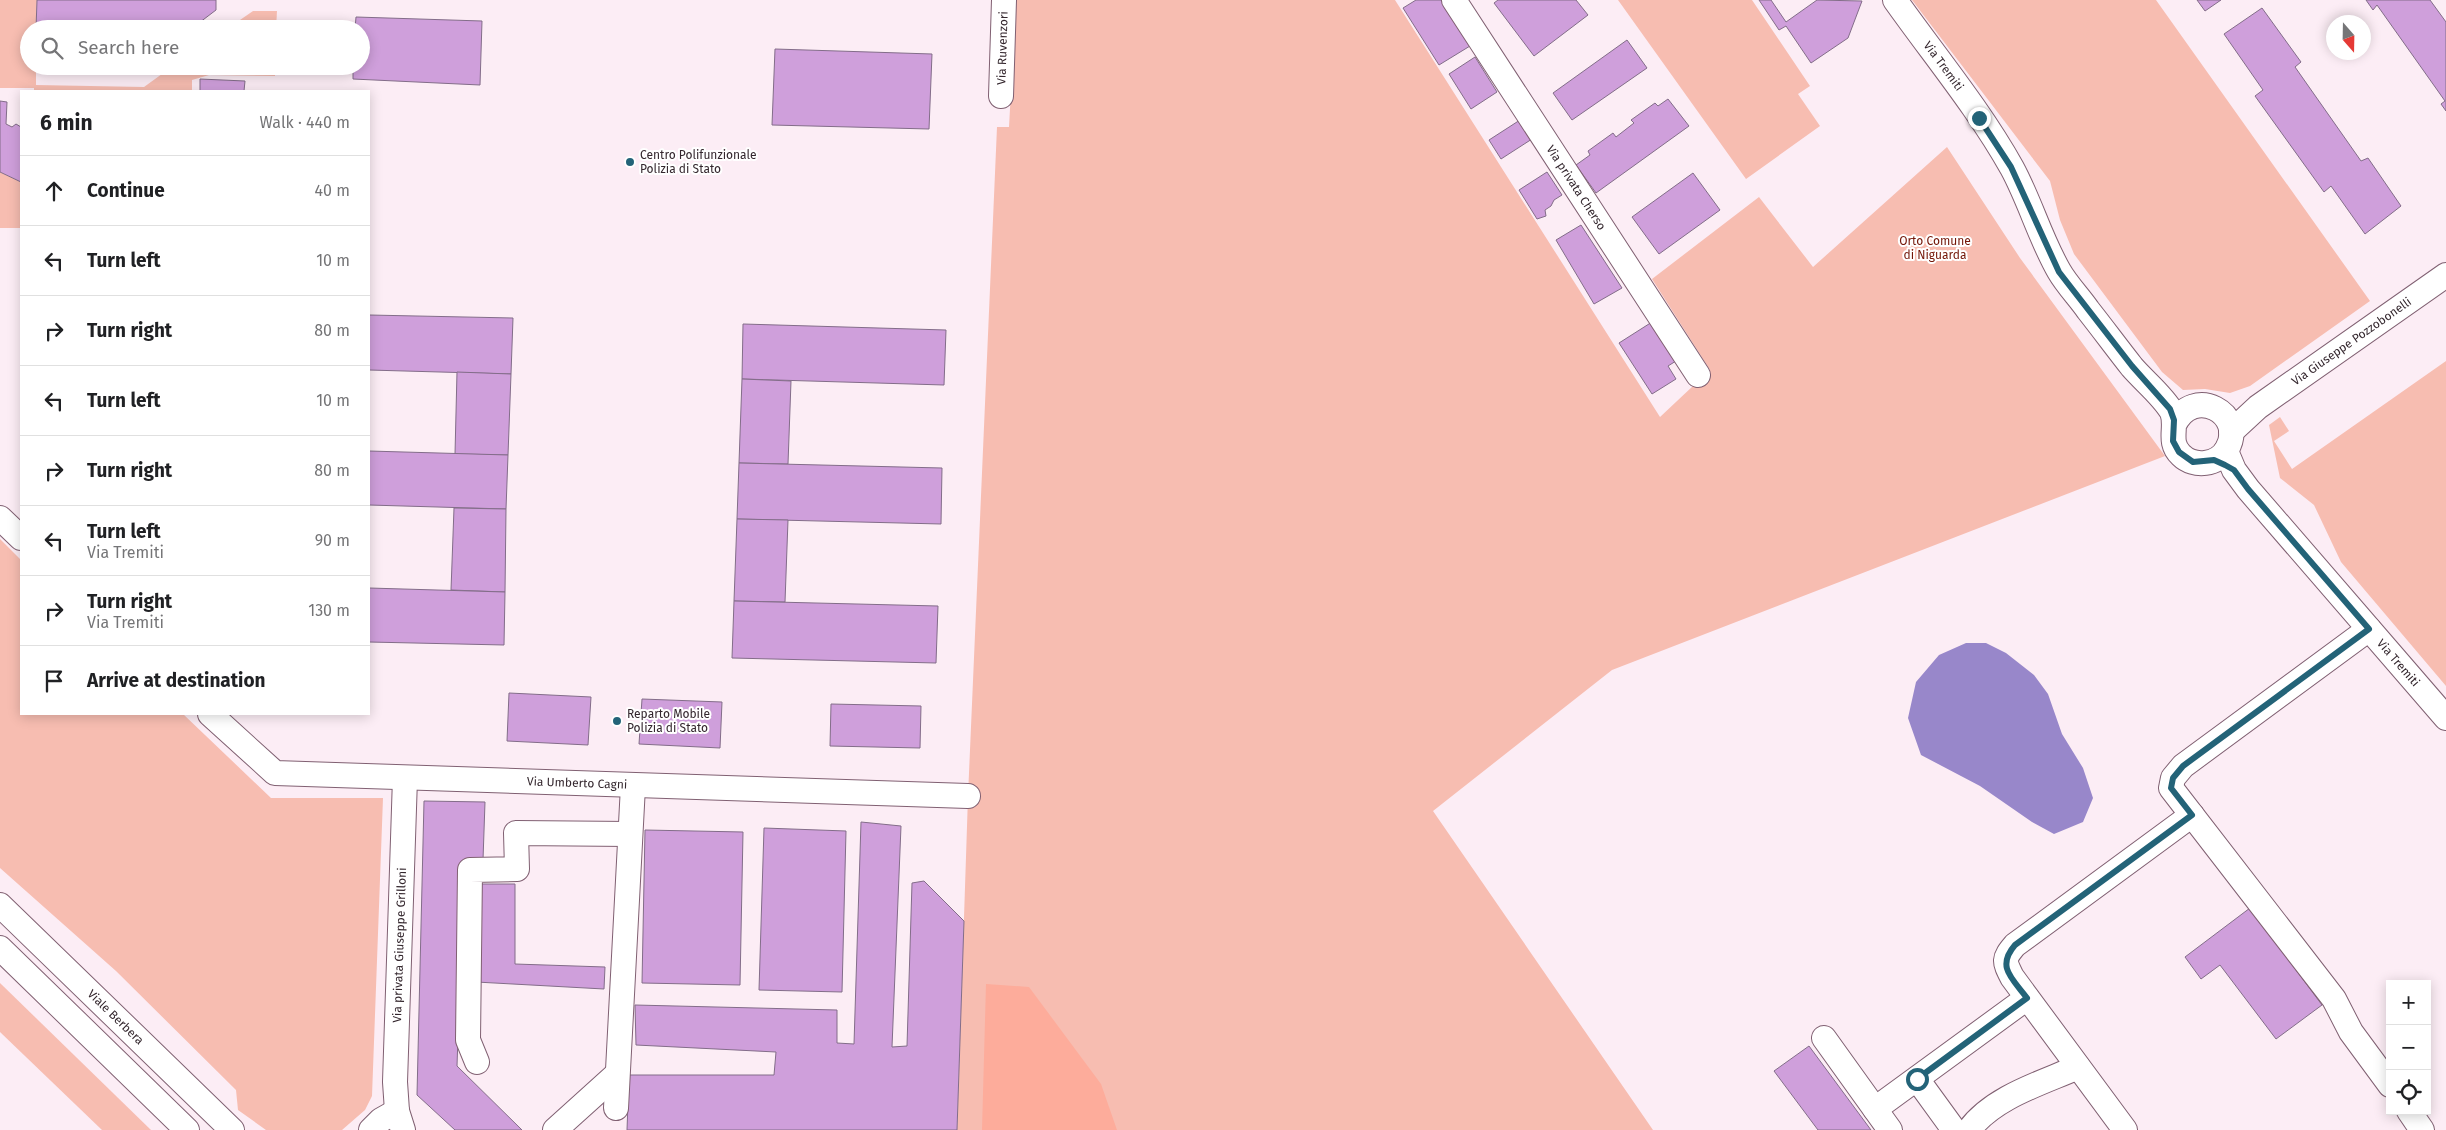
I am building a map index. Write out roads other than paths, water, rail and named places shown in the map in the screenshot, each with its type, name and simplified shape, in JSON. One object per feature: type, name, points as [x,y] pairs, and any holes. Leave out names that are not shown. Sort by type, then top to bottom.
[{"type":"street","name":"Via Ruvenzori","points":[[1000,96],[1004,0]]},
{"type":"street","name":"Via privata Cherso","points":[[1454,0],[1698,375]]},
{"type":"street","name":"Via Tremiti","points":[[1896,0],[2011,167],[2059,272],[2132,366],[2176,414]]},
{"type":"street","name":"Via Giuseppe Pozzobonelli","points":[[2226,446],[2258,408],[2446,275]]},
{"type":"street","points":[[2198,405],[2208,406],[2226,446],[2198,463],[2181,455],[2173,441],[2176,414],[2198,405]]},
{"type":"street","name":"Via Tremiti","points":[[2226,446],[2248,489],[2446,718]]},
{"type":"street","points":[[0,518],[20,537]]},
{"type":"street","points":[[2369,629],[2183,766],[2173,778],[2171,788],[2334,999],[2351,1032],[2386,1080]]},
{"type":"street","name":"Via Umberto Cagni","points":[[211,715],[275,773],[968,796]]},
{"type":"street","name":"Via privata Giuseppe Grilloni","points":[[400,1121],[395,1082],[405,778]]},
{"type":"street","points":[[616,1108],[633,786]]},
{"type":"street","points":[[2118,1128],[2078,1067],[2012,977],[2006,965],[2006,956],[2015,945],[2192,815]]},
{"type":"street","points":[[477,1062],[468,1040],[470,870],[517,869],[516,833],[630,834]]},
{"type":"street","name":"Viale Berbera","points":[[0,905],[232,1130]]},
{"type":"street","points":[[0,948],[186,1130]]},
{"type":"street","points":[[1875,1109],[2027,998]]},
{"type":"street","points":[[1824,1038],[1890,1130]]},
{"type":"street","points":[[1969,1130],[1976,1121],[1994,1106],[2078,1067]]},
{"type":"street","points":[[555,1130],[617,1074]]},
{"type":"street","points":[[1917,1079],[1954,1130]]},
{"type":"street","points":[[2412,1115],[2422,1130]]},
{"type":"street","points":[[371,1130],[381,1120],[400,1121],[418,1130]]},
{"type":"place","name":"Centro Polifunzionale Polizia di Stato","points":[[630,162]]},
{"type":"place","name":"Reparto Mobile Polizia di Stato","points":[[617,721]]},
{"type":"park label","name":"Orto Comune di Niguarda","points":[[1935,248]]}]
